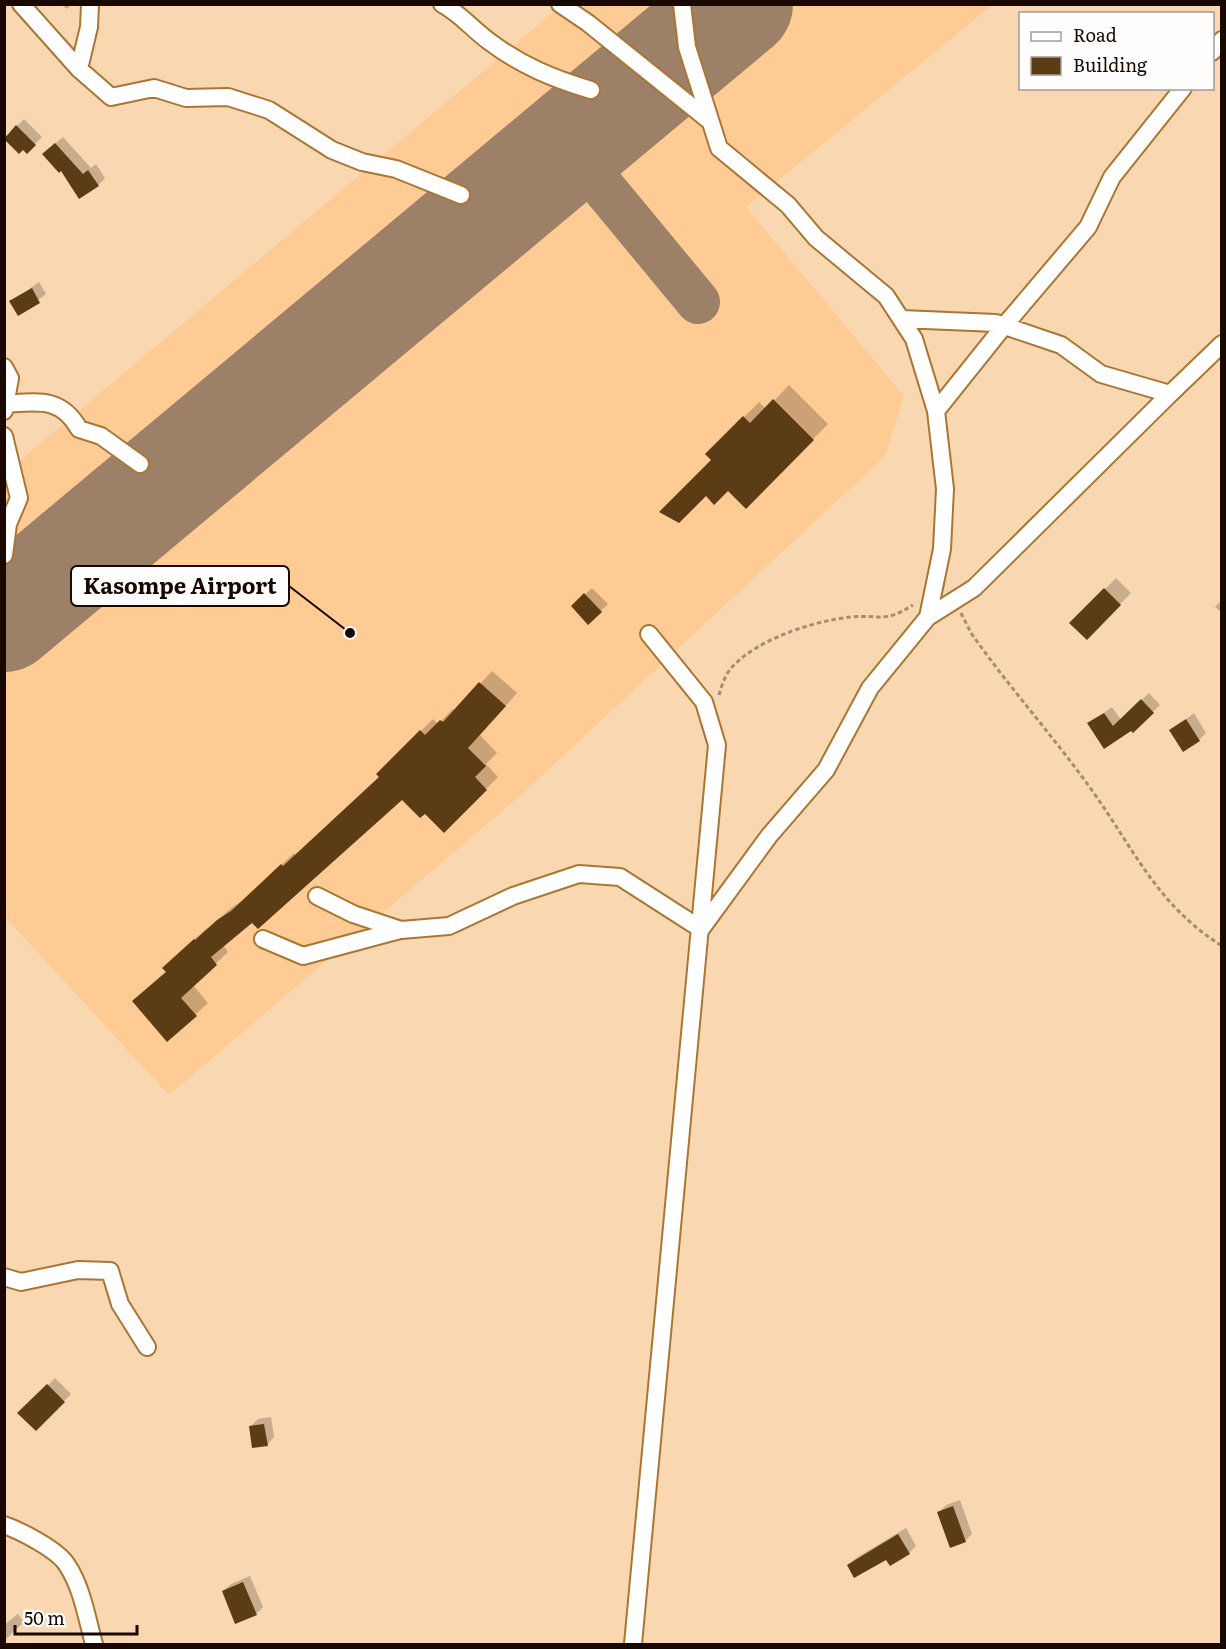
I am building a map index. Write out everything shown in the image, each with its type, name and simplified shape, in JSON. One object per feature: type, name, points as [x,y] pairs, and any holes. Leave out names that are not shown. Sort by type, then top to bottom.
[{"type":"street","points":[[21,4],[79,69],[111,97],[154,88],[186,98],[228,97],[269,110],[332,150],[362,162],[396,169],[461,195]]},
{"type":"street","points":[[79,69],[90,27],[90,4]]},
{"type":"street","points":[[442,4],[455,11],[489,42],[547,76],[591,90]]},
{"type":"street","points":[[560,4],[588,23],[711,122]]},
{"type":"street","points":[[682,4],[687,47],[719,148],[788,205],[816,238],[886,296],[914,339],[936,411],[945,489],[936,585],[928,617]]},
{"type":"street","points":[[936,411],[1088,227],[1112,177],[1181,90]]},
{"type":"street","points":[[902,319],[996,323],[1061,345],[1101,375],[1170,394]]},
{"type":"street","points":[[701,929],[769,836],[826,770],[870,688],[928,617],[957,601],[974,588],[1221,344]]},
{"type":"street","points":[[4,367],[10,378],[5,407],[33,400],[58,408],[72,416],[79,429],[101,436],[140,464]]},
{"type":"street","points":[[4,555],[8,524],[19,498],[6,446]]},
{"type":"street","points":[[633,1644],[717,745],[704,702],[649,634]]},
{"type":"street","points":[[263,939],[303,956],[401,930],[449,926],[513,896],[579,874],[620,877],[701,929]]},
{"type":"street","points":[[316,896],[352,914],[401,930]]},
{"type":"street","points":[[4,1277],[21,1282],[78,1270],[110,1271],[120,1304],[147,1347]]},
{"type":"street","points":[[4,1525],[25,1532],[67,1563],[83,1603],[94,1644]]},
{"type":"path","points":[[712,729],[718,695],[726,676],[733,666],[750,652],[811,624],[854,617],[874,619],[896,616],[921,600],[936,585]]},
{"type":"path","points":[[957,601],[971,633],[1092,790],[1135,858],[1172,907],[1221,946]]},
{"type":"shaded area","points":[[562,5],[992,5],[746,207],[904,396],[885,456],[522,794],[169,1095],[5,917],[5,473]]},
{"type":"building","points":[[16,125],[36,145],[27,154],[23,150],[19,154],[4,139]]},
{"type":"building","points":[[55,143],[83,174],[88,170],[99,186],[79,199],[61,171],[59,173],[42,154]]},
{"type":"building","points":[[32,288],[40,303],[18,316],[9,301]]},
{"type":"building","points":[[773,399],[814,440],[746,509],[728,491],[714,505],[706,496],[679,523],[659,512],[711,460],[705,454],[743,416],[750,423]]},
{"type":"building","points":[[1104,588],[1121,605],[1087,640],[1069,623]]},
{"type":"building","points":[[584,593],[602,612],[588,625],[571,606]]},
{"type":"building","points":[[479,682],[506,706],[468,748],[486,766],[475,777],[487,790],[444,833],[425,814],[420,818],[402,800],[258,929],[252,923],[211,957],[217,965],[181,998],[197,1016],[167,1042],[132,1001],[166,972],[162,968],[217,920],[231,911],[281,864],[283,866],[379,777],[376,774],[420,730],[425,735],[440,720],[443,722]]},
{"type":"building","points":[[1141,699],[1154,713],[1133,733],[1131,731],[1104,749],[1087,723],[1104,713],[1113,726]]},
{"type":"building","points":[[1186,719],[1200,741],[1183,752],[1169,730]]},
{"type":"building","points":[[47,1384],[65,1402],[36,1431],[17,1413]]},
{"type":"building","points":[[264,1424],[268,1446],[252,1448],[249,1426]]},
{"type":"building","points":[[953,1506],[966,1542],[950,1548],[937,1512]]},
{"type":"building","points":[[898,1534],[910,1554],[890,1566],[886,1560],[854,1578],[847,1565]]},
{"type":"building","points":[[243,1582],[257,1615],[235,1624],[222,1591]]},
{"type":"taxiway","points":[[569,146],[698,302]]},
{"type":"runway","points":[[4,617],[738,4]]},
{"type":"place","name":"Kasompe Airport","points":[[350,633]]}]
